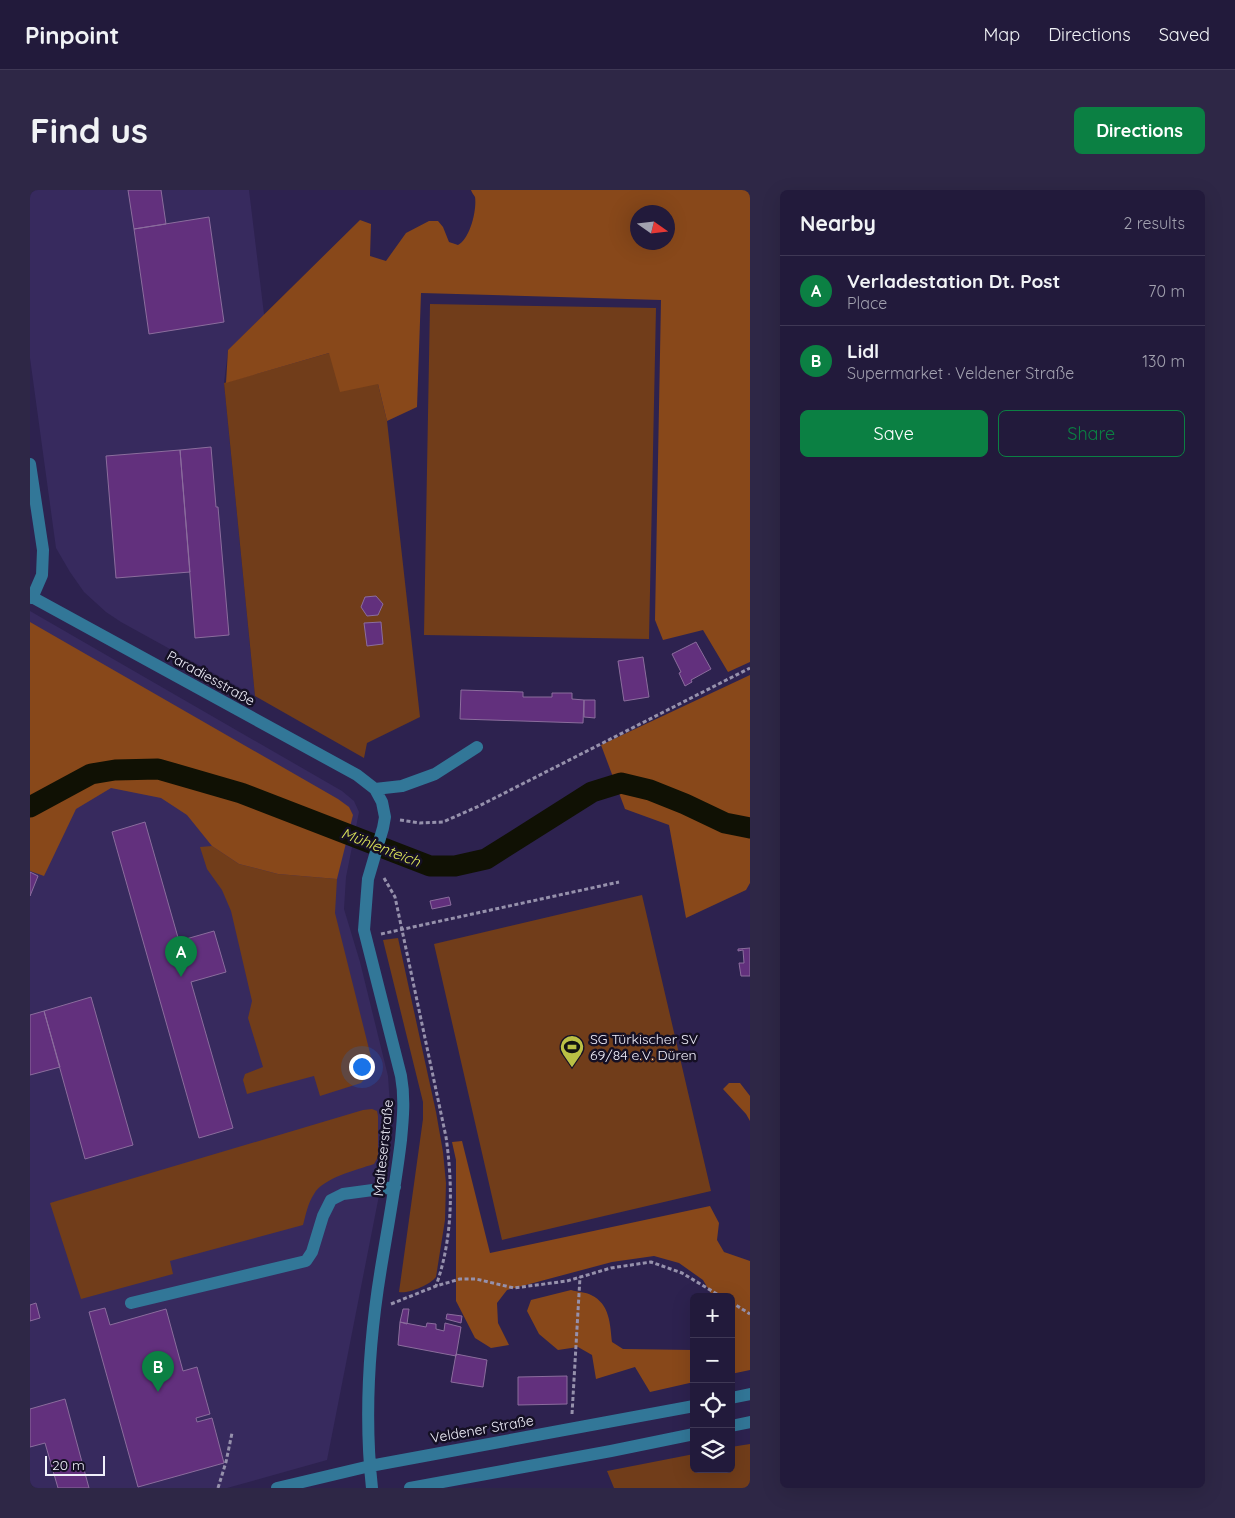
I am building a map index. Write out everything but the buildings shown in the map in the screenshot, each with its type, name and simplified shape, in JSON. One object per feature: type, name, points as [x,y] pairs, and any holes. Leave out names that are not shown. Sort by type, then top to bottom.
[{"type":"street","points":[[31,472],[42,550],[42,575],[31,597]]},
{"type":"street","name":"Paradiesstraße","points":[[31,597],[349,770],[375,789]]},
{"type":"street","points":[[384,822],[382,802],[375,789],[402,786],[435,774],[477,747]]},
{"type":"street","name":"Malteserstraße","points":[[372,1488],[368,1430],[370,1356],[375,1310],[395,1187],[404,1090],[364,930],[368,879],[384,822]]},
{"type":"street","points":[[131,1303],[306,1261],[312,1252],[323,1216],[331,1200],[343,1194],[395,1187]]},
{"type":"street","points":[[735,1397],[750,1394]]},
{"type":"street","name":"Veldener Straße","points":[[277,1488],[370,1466],[690,1407]]},
{"type":"street","points":[[735,1425],[750,1422]]},
{"type":"street","points":[[410,1488],[690,1435]]},
{"type":"path","points":[[384,822],[442,822],[479,806],[750,668]]},
{"type":"path","points":[[371,868],[384,877],[396,897],[446,1137],[451,1182],[450,1211],[442,1270],[436,1286]]},
{"type":"path","points":[[366,938],[618,882]]},
{"type":"path","points":[[375,1310],[436,1286],[460,1279],[476,1279],[514,1288],[567,1281],[611,1268],[651,1262],[682,1273],[715,1293]]},
{"type":"path","points":[[571,1428],[580,1277]]},
{"type":"path","points":[[735,1305],[750,1314]]},
{"type":"path","points":[[218,1488],[232,1433]]},
{"type":"shaded area","points":[[30,190],[249,190],[267,339],[228,350],[224,383],[255,696],[106,612],[84,592],[56,548],[30,358]]},
{"type":"shaded area","points":[[471,190],[750,190],[750,662],[728,672],[703,630],[663,640],[655,620],[661,300],[421,293],[417,407],[387,421],[378,384],[340,392],[329,353],[226,383],[228,350],[360,220],[371,224],[370,256],[386,261],[406,233],[429,221],[438,221],[443,227],[449,242],[458,245],[469,231],[474,216],[475,197]]},
{"type":"shaded area","points":[[430,304],[656,308],[649,639],[424,635]]},
{"type":"shaded area","points":[[329,353],[378,384],[387,421],[420,717],[367,743],[364,758],[255,696],[224,383]]},
{"type":"shaded area","points":[[30,611],[342,791],[354,801],[359,812],[346,877],[344,909],[360,962],[388,1076],[391,1120],[385,1165],[327,1460],[227,1488],[30,1488]]},
{"type":"shaded area","points":[[30,622],[349,807],[353,815],[337,879],[278,874],[239,864],[212,846],[187,815],[161,798],[111,788],[76,809],[44,876],[30,871]]},
{"type":"shaded area","points":[[750,675],[750,883],[746,890],[686,918],[669,825],[625,809],[601,745]]},
{"type":"shaded area","points":[[212,846],[239,864],[278,874],[337,879],[335,913],[374,1069],[361,1083],[320,1096],[314,1076],[247,1094],[243,1080],[245,1074],[263,1067],[248,1018],[252,1001],[231,911],[222,890],[207,869],[200,847]]},
{"type":"shaded area","name":"SG Türkischer SV 69/84 e.V. Düren","points":[[642,895],[711,1191],[502,1240],[434,944]]},
{"type":"shaded area","points":[[398,938],[436,1112],[446,1183],[445,1220],[436,1277],[424,1286],[403,1292],[399,1292],[423,1119],[423,1102],[383,940]]},
{"type":"shaded area","points":[[729,1083],[740,1083],[750,1096],[750,1121],[723,1089]]},
{"type":"shaded area","points":[[372,1109],[377,1111],[378,1116],[378,1157],[374,1164],[341,1175],[318,1188],[310,1201],[303,1225],[170,1261],[173,1274],[81,1299],[50,1203],[363,1110]]},
{"type":"shaded area","points":[[462,1141],[490,1253],[710,1206],[719,1223],[717,1240],[724,1252],[750,1261],[750,1370],[735,1373],[735,1293],[711,1293],[703,1280],[679,1263],[654,1256],[612,1262],[507,1290],[497,1303],[498,1323],[509,1345],[491,1348],[475,1338],[456,1301],[456,1160],[452,1142]]},
{"type":"shaded area","points":[[571,1290],[589,1294],[602,1304],[608,1315],[612,1342],[623,1349],[690,1350],[690,1383],[650,1392],[635,1367],[596,1379],[592,1355],[578,1347],[558,1350],[539,1334],[527,1311],[531,1300]]},
{"type":"shaded area","points":[[750,1444],[750,1488],[614,1488],[607,1471],[690,1455],[690,1473],[735,1473],[735,1446]]},
{"type":"waterway","name":"Mühlenteich","points":[[30,807],[91,774],[115,770],[158,769],[241,793],[430,866],[455,866],[486,859],[592,792],[621,783],[650,790],[725,823],[750,828]]},
{"type":"place","name":"Verladestation Dt. Post","points":[[181,977]]},
{"type":"place","name":"SG Türkischer SV 69/84 e.V. Düren","points":[[572,1068]]},
{"type":"place","name":"Lidl","points":[[158,1392]]}]
